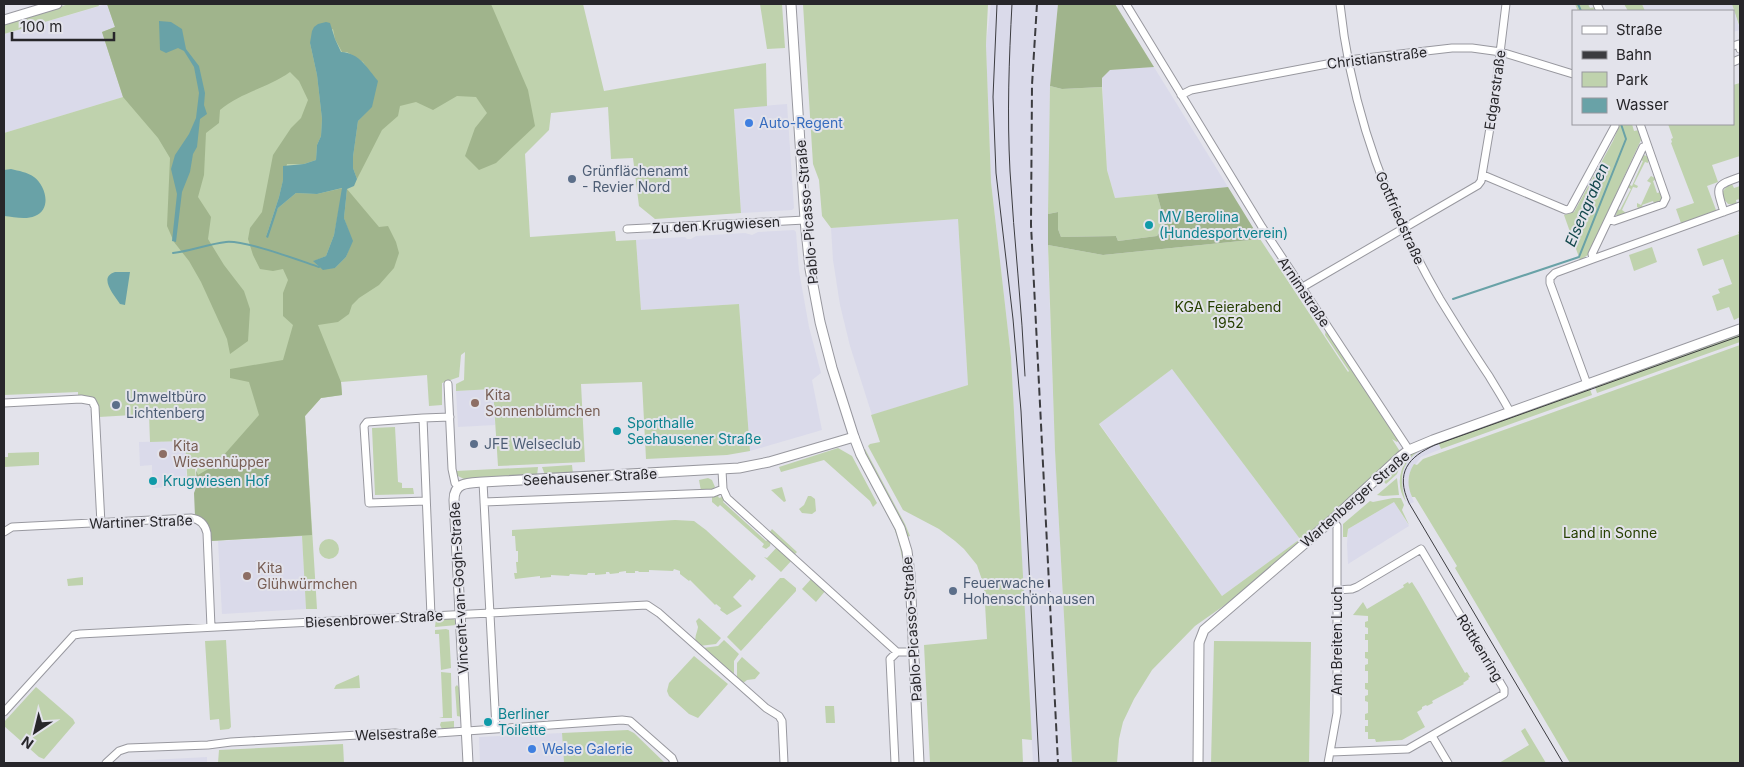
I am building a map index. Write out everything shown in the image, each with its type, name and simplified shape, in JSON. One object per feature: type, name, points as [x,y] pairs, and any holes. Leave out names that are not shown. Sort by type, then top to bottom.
[{"type":"street","points":[[4,20],[57,4]]},
{"type":"street","name":"Pablo-Picasso-Straße","points":[[791,4],[810,269],[824,337],[854,437],[861,456],[895,518],[904,539],[910,575],[920,763]]},
{"type":"street","name":"Arnimstraße","points":[[1126,4],[1301,288],[1410,450]]},
{"type":"street","name":"Gottfriedstraße","points":[[1340,4],[1348,60],[1361,113],[1376,163],[1403,229],[1441,300],[1510,412]]},
{"type":"street","name":"Edgarstraße","points":[[1483,175],[1506,4]]},
{"type":"street","name":"Christianstraße","points":[[1181,95],[1200,88],[1348,60],[1452,48],[1472,48],[1501,52],[1572,74]]},
{"type":"street","points":[[1610,219],[1614,221],[1666,202],[1640,125]]},
{"type":"street","points":[[1301,288],[1478,185],[1483,175],[1570,210],[1615,126]]},
{"type":"street","points":[[1593,259],[1592,254],[1643,147],[1647,146]]},
{"type":"street","points":[[1724,212],[1718,192],[1719,188],[1724,183],[1740,177]]},
{"type":"street","points":[[1587,384],[1550,283],[1550,278],[1555,274],[1593,259],[1740,206]]},
{"type":"street","name":"Zu den Krugwiesen","points":[[627,229],[806,220]]},
{"type":"street","name":"Wartenberger Straße","points":[[1198,763],[1199,643],[1204,630],[1410,450],[1740,329]]},
{"type":"street","name":"Vincent-van-Gogh-Straße","points":[[448,384],[452,469],[455,483],[458,486],[454,496],[468,763]]},
{"type":"street","points":[[4,403],[87,399],[95,404],[101,524]]},
{"type":"street","name":"Vincent-van-Gogh-Straße","points":[[426,501],[369,503],[364,426],[367,422],[450,417]]},
{"type":"street","name":"Vincent-van-Gogh-Straße","points":[[423,418],[431,616]]},
{"type":"street","name":"Seehausener Straße","points":[[458,486],[466,483],[722,470],[754,466],[854,437]]},
{"type":"street","points":[[722,470],[723,489],[727,498],[897,652],[914,652]]},
{"type":"street","points":[[483,482],[496,728]]},
{"type":"street","name":"Seehausener Straße","points":[[484,502],[713,493],[723,489]]},
{"type":"street","name":"Wartiner Straße","points":[[4,532],[12,527],[191,518],[202,522],[207,533],[212,627]]},
{"type":"street","name":"Am Breiten Luch","points":[[1328,763],[1337,713],[1336,526],[1332,520]]},
{"type":"street","name":"Röttkenring","points":[[1330,752],[1408,750],[1504,694],[1504,689],[1421,549],[1357,587],[1337,590]]},
{"type":"street","name":"Biesenbrower Straße","points":[[4,712],[74,635],[647,604],[766,708],[779,716],[782,721],[784,763]]},
{"type":"street","name":"Pablo-Picasso-Straße","points":[[895,763],[890,659],[897,652]]},
{"type":"street","name":"Welsestraße","points":[[106,763],[119,751],[128,748],[395,733],[409,735],[622,720],[630,721],[672,758],[674,763]]},
{"type":"street","points":[[1432,736],[1448,763]]},
{"type":"shaded area","points":[[107,4],[115,27],[102,32],[123,97],[4,133],[4,34]]},
{"type":"shaded area","points":[[991,4],[1058,4],[1050,86],[1048,255],[1055,451],[1072,763],[1033,763],[1011,357],[991,182],[986,45]]},
{"type":"shaded area","points":[[1642,4],[1732,4],[1734,10],[1645,10]]},
{"type":"shaded area","points":[[1734,10],[1740,30],[1734,32]]},
{"type":"shaded area","points":[[1154,67],[1228,187],[1115,198],[1107,170],[1102,78],[1110,70]]},
{"type":"shaded area","points":[[787,104],[794,208],[792,210],[741,213],[734,108]]},
{"type":"shaded area","points":[[958,219],[968,385],[872,415],[850,346],[840,305],[833,260],[831,228]]},
{"type":"shaded area","points":[[794,230],[796,232],[799,271],[809,327],[821,373],[812,380],[822,430],[750,451],[739,304],[641,310],[636,240],[685,237],[691,239],[696,236],[745,233],[752,235],[758,232]]},
{"type":"shaded area","points":[[1172,369],[1300,539],[1222,596],[1099,423]]},
{"type":"shaded area","name":"Kita Sonnenblümchen","points":[[493,389],[495,425],[458,427],[456,391]]},
{"type":"shaded area","name":"Kita Wiesenhüpper","points":[[185,441],[187,486],[152,488],[152,465],[140,466],[139,442]]},
{"type":"shaded area","points":[[1438,442],[1441,449],[1421,457],[1410,472],[1408,478],[1414,502],[1408,505],[1402,487],[1404,468],[1409,459],[1417,452]]},
{"type":"shaded area","points":[[1394,502],[1409,526],[1348,564],[1348,529]]},
{"type":"shaded area","name":"Kita Glühwürmchen","points":[[302,536],[306,609],[222,614],[218,541]]},
{"type":"shaded area","name":"Welse Galerie","points":[[562,733],[564,763],[480,763],[479,737]]},
{"type":"shaded area","points":[[207,757],[207,763],[112,763],[113,762]]},
{"type":"green space","points":[[69,4],[98,4],[99,6],[4,34],[4,24]]},
{"type":"green space","points":[[107,4],[583,4],[604,91],[766,63],[767,106],[734,109],[741,213],[655,219],[639,206],[633,158],[611,159],[608,107],[551,113],[549,130],[525,154],[530,237],[615,231],[616,241],[636,240],[641,310],[739,304],[750,451],[727,455],[646,459],[642,382],[581,384],[585,462],[498,466],[493,389],[456,391],[456,384],[464,380],[465,352],[461,355],[459,377],[442,383],[442,405],[429,406],[427,375],[341,382],[342,395],[321,398],[305,416],[317,609],[306,609],[302,536],[210,541],[206,522],[200,517],[196,508],[197,467],[195,467],[196,483],[188,489],[185,441],[150,442],[149,414],[99,417],[95,400],[88,397],[78,397],[78,392],[4,395],[4,133],[123,97],[102,32],[115,27]]},
{"type":"green space","points":[[107,4],[491,4],[528,90],[535,126],[496,163],[479,170],[465,156],[475,128],[487,113],[476,97],[457,96],[433,110],[416,102],[400,106],[398,116],[382,130],[357,179],[353,168],[353,157],[358,121],[372,106],[367,68],[363,62],[347,52],[342,52],[335,39],[333,29],[310,43],[317,75],[322,119],[316,160],[304,164],[287,164],[266,237],[278,208],[296,193],[317,194],[343,188],[334,235],[326,256],[314,261],[335,268],[346,257],[352,241],[344,218],[347,189],[379,227],[388,226],[399,253],[394,268],[379,285],[352,305],[349,314],[338,322],[318,325],[341,382],[342,395],[321,398],[305,416],[312,535],[210,541],[207,526],[203,520],[195,516],[194,493],[197,485],[196,470],[198,475],[215,465],[259,415],[249,382],[230,378],[230,369],[283,360],[293,325],[283,316],[283,293],[288,280],[283,269],[273,271],[260,269],[248,239],[250,228],[262,212],[273,155],[291,128],[301,118],[308,100],[299,81],[290,72],[228,104],[220,110],[219,123],[206,133],[204,175],[198,197],[211,217],[208,239],[224,265],[244,291],[250,309],[248,341],[230,354],[227,339],[201,282],[189,261],[174,242],[167,226],[170,158],[158,138],[123,97],[102,32],[115,27]]},
{"type":"green space","points":[[760,4],[782,4],[785,48],[767,49]]},
{"type":"green space","points":[[803,4],[988,4],[986,45],[991,182],[1011,357],[1032,740],[1022,739],[1023,763],[930,763],[924,645],[987,639],[984,586],[977,565],[964,549],[939,529],[903,510],[868,446],[880,442],[871,415],[968,385],[958,219],[831,228],[822,216],[819,180],[813,164]]},
{"type":"green space","points":[[1058,4],[1115,4],[1154,67],[1110,70],[1102,78],[1102,87],[1062,89],[1050,86]]},
{"type":"green space","points":[[1575,4],[1588,4],[1590,8],[1595,7],[1593,10],[1578,10]]},
{"type":"green space","points":[[1624,4],[1642,4],[1645,10],[1627,10]]},
{"type":"green space","points":[[1732,4],[1740,4],[1740,28]]},
{"type":"green space","points":[[1740,83],[1740,156],[1712,165],[1718,182],[1707,186],[1716,210],[1721,210],[1682,226],[1676,209],[1694,203],[1671,143],[1673,138],[1668,125],[1734,125],[1734,85]]},
{"type":"green space","points":[[1050,86],[1062,89],[1102,87],[1107,170],[1115,198],[1157,194],[1165,223],[1157,236],[1118,241],[1116,236],[1061,237],[1058,229],[1058,212],[1048,214]]},
{"type":"green space","points":[[1620,125],[1632,125],[1634,131],[1639,130],[1641,140],[1588,255],[1580,260],[1564,215],[1574,212],[1613,141]]},
{"type":"green space","points":[[1644,155],[1649,157],[1648,163],[1645,162],[1634,184],[1638,186],[1637,188],[1633,187],[1622,210],[1626,213],[1619,216],[1616,215],[1617,209],[1620,210],[1631,189],[1627,187],[1628,184],[1632,186],[1643,161],[1639,159]]},
{"type":"green space","points":[[1651,176],[1657,179],[1653,181],[1657,193],[1661,192],[1662,199],[1655,205],[1653,201],[1642,205],[1644,209],[1640,209],[1637,207],[1637,203],[1641,205],[1651,183],[1647,181]]},
{"type":"green space","points":[[1729,184],[1732,184],[1734,188],[1740,186],[1740,199],[1736,200],[1737,205],[1728,204],[1723,198],[1723,191]]},
{"type":"green space","points":[[1228,187],[1260,239],[1103,255],[1048,245],[1048,214],[1058,212],[1058,229],[1061,237],[1116,236],[1118,241],[1157,236],[1165,223],[1157,194]]},
{"type":"green space","points":[[1740,231],[1740,317],[1734,320],[1729,307],[1717,311],[1712,296],[1720,293],[1718,289],[1732,284],[1723,259],[1703,266],[1697,249],[1739,234],[1738,232]]},
{"type":"green space","name":"KGA Feierabend 1952","points":[[1260,239],[1348,372],[1325,335],[1326,330],[1399,440],[1397,442],[1392,439],[1401,453],[1294,550],[1232,600],[1195,626],[1152,670],[1134,699],[1123,722],[1117,763],[1072,763],[1055,451],[1048,245],[1103,255]],"holes":[[[1172,369],[1300,539],[1222,596],[1099,424]]]},
{"type":"green space","points":[[1652,247],[1657,262],[1634,271],[1629,255]]},
{"type":"green space","points":[[1740,333],[1740,342],[1597,393],[1595,387],[1597,384]]},
{"type":"green space","name":"Land in Sonne","points":[[1740,345],[1740,763],[1570,763],[1455,568],[1457,566],[1415,497],[1412,497],[1409,488],[1410,472],[1414,464],[1417,465],[1423,459]]},
{"type":"green space","points":[[1587,388],[1590,389],[1592,395],[1441,449],[1438,442]]},
{"type":"green space","points":[[395,427],[398,482],[402,483],[402,488],[413,488],[414,494],[375,495],[372,428]]},
{"type":"green space","points":[[838,448],[852,456],[877,503],[873,507],[870,501],[824,460],[781,472],[779,467]]},
{"type":"green space","points":[[1424,448],[1416,453],[1405,465],[1402,486],[1406,502],[1401,491],[1400,475],[1407,459],[1406,457]]},
{"type":"green space","points":[[865,449],[910,536],[907,537],[863,450]]},
{"type":"green space","points":[[39,452],[39,465],[4,467],[4,457],[8,457],[8,453]]},
{"type":"green space","points":[[857,454],[899,535],[906,564],[908,614],[904,570],[898,539],[855,455]]},
{"type":"green space","points":[[1402,461],[1397,474],[1386,484],[1382,480]]},
{"type":"green space","points":[[572,465],[573,474],[545,475],[542,467]]},
{"type":"green space","points":[[538,467],[537,476],[464,479],[458,476],[456,471]]},
{"type":"green space","points":[[708,478],[712,480],[715,487],[713,490],[701,491],[699,480]]},
{"type":"green space","points":[[1397,478],[1399,495],[1377,495]]},
{"type":"green space","points":[[782,487],[786,501],[784,502],[771,490]]},
{"type":"green space","points":[[720,494],[718,497],[722,496],[725,499],[723,502],[766,541],[769,539],[771,541],[770,546],[766,549],[762,547],[764,544],[720,505],[718,507],[712,502],[712,496]]},
{"type":"green space","points":[[808,496],[815,499],[816,511],[812,514],[802,513],[799,509],[804,505]]},
{"type":"green space","points":[[1401,498],[1404,505],[1402,510],[1409,525],[1394,502],[1348,529],[1347,537],[1343,537],[1343,524],[1370,501]]},
{"type":"green space","points":[[675,520],[694,521],[756,576],[752,581],[750,579],[733,597],[742,606],[727,615],[690,580],[680,574],[680,571],[674,569],[673,571],[649,570],[649,572],[635,571],[635,573],[626,573],[626,571],[610,574],[606,572],[606,574],[595,575],[595,573],[588,573],[587,575],[551,575],[551,577],[540,578],[540,576],[515,579],[514,573],[517,573],[518,551],[516,551],[515,536],[512,536],[512,530]]},
{"type":"green space","points":[[772,529],[797,552],[794,555],[769,533]]},
{"type":"green space","points":[[329,539],[336,542],[339,549],[336,556],[329,559],[322,556],[319,549],[322,542]]},
{"type":"green space","points":[[777,547],[792,560],[781,572],[764,557],[767,558]]},
{"type":"green space","points":[[83,577],[83,585],[68,586],[67,579]]},
{"type":"green space","points":[[780,578],[784,578],[796,588],[796,591],[741,651],[727,637]]},
{"type":"green space","points":[[812,578],[826,590],[816,602],[802,589]]},
{"type":"green space","points":[[1408,582],[1409,584],[1412,582],[1465,673],[1467,672],[1470,677],[1464,684],[1432,701],[1433,703],[1422,707],[1417,712],[1425,727],[1402,740],[1376,742],[1375,739],[1368,739],[1368,732],[1365,732],[1365,726],[1368,726],[1368,720],[1365,720],[1365,714],[1368,713],[1368,702],[1365,701],[1365,696],[1368,695],[1368,690],[1365,689],[1365,683],[1368,683],[1368,671],[1365,671],[1365,665],[1368,664],[1368,659],[1365,658],[1365,652],[1368,652],[1368,640],[1365,640],[1365,634],[1368,634],[1368,628],[1365,627],[1365,622],[1368,621],[1368,616],[1353,615],[1363,602],[1367,609],[1404,587],[1403,585]]},
{"type":"green space","points":[[452,618],[456,621],[457,625],[435,627],[436,619]]},
{"type":"green space","points":[[699,618],[721,638],[716,644],[699,646],[697,644],[695,639],[698,627],[696,621]]},
{"type":"green space","points":[[435,630],[449,630],[451,668],[441,670],[439,634],[435,634]]},
{"type":"green space","points":[[226,640],[231,727],[220,730],[219,719],[210,720],[205,641]]},
{"type":"green space","points":[[724,640],[739,654],[734,661],[734,677],[703,648],[718,646]]},
{"type":"green space","points":[[1214,641],[1311,642],[1309,763],[1211,763]]},
{"type":"green space","points":[[694,656],[728,684],[698,718],[689,714],[669,696],[667,691],[669,683]]},
{"type":"green space","points":[[742,657],[760,673],[755,679],[747,680],[742,684],[737,680],[737,663]]},
{"type":"green space","points":[[441,672],[451,673],[452,718],[439,718],[443,717]]},
{"type":"green space","points":[[359,675],[360,688],[334,689],[336,685]]},
{"type":"green space","points":[[457,685],[460,689],[462,717],[457,716],[455,687]]},
{"type":"green space","points":[[36,687],[73,719],[75,723],[44,759],[39,757],[4,726],[4,722]]},
{"type":"green space","points":[[825,706],[834,706],[835,723],[826,723]]},
{"type":"green space","points":[[454,721],[454,728],[442,729],[440,725],[441,722]]},
{"type":"green space","points":[[1525,728],[1546,763],[1499,763],[1529,745],[1521,731]]},
{"type":"green space","points":[[628,730],[634,733],[665,763],[564,763],[562,733]]},
{"type":"green space","points":[[343,744],[344,763],[218,763],[219,750]]},
{"type":"water","points":[[159,21],[171,22],[182,29],[186,49],[199,66],[207,114],[200,119],[197,147],[193,154],[190,172],[182,192],[176,242],[172,241],[177,194],[171,169],[175,155],[189,134],[196,118],[199,93],[194,67],[184,51],[178,48],[166,53],[160,50]]},
{"type":"water","points":[[326,22],[330,23],[341,52],[358,58],[378,81],[372,107],[358,121],[353,157],[353,168],[357,179],[354,186],[347,189],[344,218],[353,241],[346,257],[335,268],[323,270],[313,261],[326,256],[334,235],[342,188],[317,194],[296,193],[278,208],[268,238],[266,237],[279,197],[283,180],[283,166],[304,164],[316,160],[322,119],[317,75],[310,43],[314,27]]},
{"type":"water","points":[[11,169],[31,175],[42,186],[45,197],[44,208],[35,216],[24,218],[4,216],[4,170]]},
{"type":"water","points":[[130,272],[125,305],[120,304],[109,286],[108,278],[110,274]]},
{"type":"waterway","name":"Elsengraben","points":[[1578,4],[1581,10]]},
{"type":"waterway","name":"Elsengraben","points":[[1453,299],[1579,257],[1626,139],[1621,125]]},
{"type":"waterway","points":[[173,253],[219,243],[235,242],[272,251],[319,267]]},
{"type":"tram line","points":[[997,4],[993,97],[996,173],[1013,319],[1021,411],[1039,763]]},
{"type":"tram line","points":[[1012,4],[1009,150],[1025,376]]},
{"type":"tram line","points":[[1563,763],[1409,503],[1403,483],[1407,467],[1418,455],[1435,445],[1740,336]]},
{"type":"railway","points":[[1037,4],[1032,85],[1031,225],[1058,763]]},
{"type":"place","name":"Auto-Regent","points":[[749,123]]},
{"type":"place","name":"Grünflächenamt - Revier Nord","points":[[572,179]]},
{"type":"place","name":"MV Berolina (Hundesportverein)","points":[[1149,225]]},
{"type":"place","name":"Kita Sonnenblümchen","points":[[475,403]]},
{"type":"place","name":"Umweltbüro Lichtenberg","points":[[116,405]]},
{"type":"place","name":"Sporthalle Seehausener Straße","points":[[617,431]]},
{"type":"place","name":"JFE Welseclub","points":[[474,444]]},
{"type":"place","name":"Kita Wiesenhüpper","points":[[163,454]]},
{"type":"place","name":"Krugwiesen Hof","points":[[153,481]]},
{"type":"place","name":"Kita Glühwürmchen","points":[[247,576]]},
{"type":"place","name":"Feuerwache Hohenschönhausen","points":[[953,591]]},
{"type":"place","name":"Berliner Toilette","points":[[488,722]]},
{"type":"place","name":"Welse Galerie","points":[[532,749]]}]
